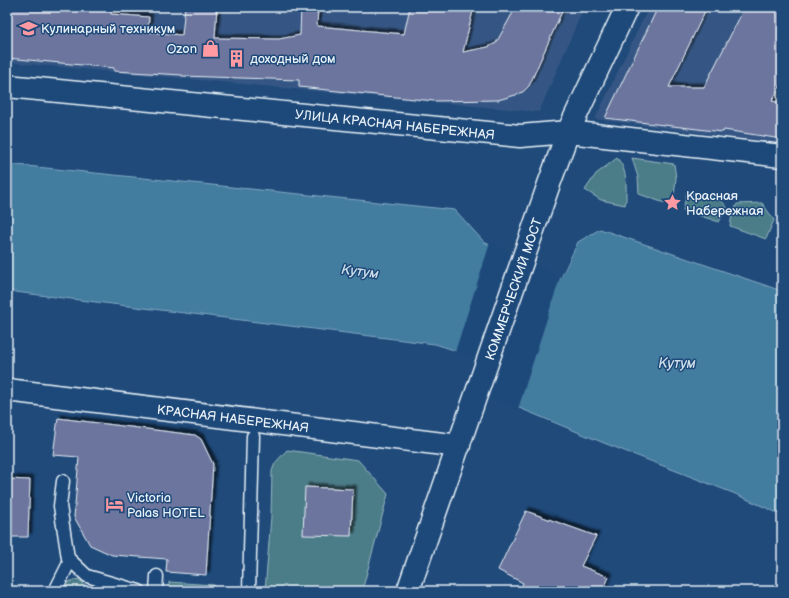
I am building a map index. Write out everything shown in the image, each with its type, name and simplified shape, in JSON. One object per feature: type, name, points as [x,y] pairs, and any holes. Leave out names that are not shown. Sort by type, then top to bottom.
[{"type":"main road","name":"КОММЕРЧЕСКИЙ МОСТ","points":[[408,591],[568,132],[627,7]]},
{"type":"main road","name":"УЛИЦА КРАСНАЯ НАБЕРЕЖНАЯ","points":[[7,86],[520,136],[568,132],[782,156]]},
{"type":"main road","name":"КРАСНАЯ НАБЕРЕЖНАЯ","points":[[7,390],[459,446]]},
{"type":"lane","points":[[249,591],[253,436]]},
{"type":"lane","points":[[63,481],[60,506],[68,558],[70,561],[87,576],[139,591]]},
{"type":"lane","points":[[55,591],[70,561]]},
{"type":"lane","points":[[156,591],[157,576]]},
{"type":"shaded area","points":[[7,7],[584,7],[539,112],[7,62]]},
{"type":"shaded area","points":[[649,7],[782,7],[782,144],[595,119]]},
{"type":"green space","points":[[617,158],[621,163],[626,178],[625,205],[601,200],[585,190],[596,174]]},
{"type":"green space","points":[[632,158],[674,164],[676,178],[673,206],[639,194],[638,177]]},
{"type":"green space","points":[[687,192],[717,196],[727,207],[719,222],[683,210]]},
{"type":"green space","points":[[762,203],[774,220],[766,239],[730,226],[732,215],[737,204]]},
{"type":"green space","points":[[287,450],[358,460],[388,494],[362,591],[265,591],[271,517],[272,471],[275,463]]},
{"type":"green space","points":[[78,579],[90,589],[90,591],[62,591],[65,583]]},
{"type":"green space","points":[[169,582],[214,585],[214,591],[169,591]]},
{"type":"water","name":"Кутум","points":[[7,164],[455,210],[484,242],[559,281],[578,242],[600,229],[782,291],[782,515],[733,493],[604,443],[483,393],[492,362],[435,344],[7,291]]},
{"type":"pier","points":[[578,240],[559,281],[518,409],[483,395],[490,363],[455,352],[490,243],[558,278]]},
{"type":"building","points":[[11,7],[111,7],[111,14],[149,17],[148,32],[182,35],[185,7],[217,7],[215,38],[279,39],[300,35],[301,7],[318,7],[317,26],[404,34],[410,7],[474,7],[463,52],[488,47],[496,43],[516,7],[564,7],[529,86],[524,91],[498,100],[434,101],[299,87],[299,80],[182,76],[114,71],[114,68],[7,58]]},
{"type":"building","points":[[658,7],[707,7],[669,87],[704,87],[745,7],[782,7],[782,83],[772,101],[782,103],[782,139],[724,130],[723,132],[605,118]]},
{"type":"building","name":"Victoria Palas HOTEL","points":[[58,418],[195,435],[201,439],[213,464],[206,575],[166,572],[167,559],[112,555],[90,545],[74,517],[79,457],[53,455]]},
{"type":"building","points":[[7,479],[30,480],[28,537],[7,537]]},
{"type":"building","points":[[305,487],[353,489],[351,536],[303,535]]},
{"type":"building","points":[[526,511],[596,536],[581,566],[609,577],[603,591],[520,591],[523,583],[498,570]]},
{"type":"place","name":"Кулинарный техникум","points":[[28,28]]},
{"type":"place","name":"Ozon","points":[[210,48]]},
{"type":"place","name":"доходный дом","points":[[237,58]]},
{"type":"place","name":"Красная Набережная","points":[[673,202]]},
{"type":"place","name":"Victoria Palas HOTEL","points":[[114,504]]}]
